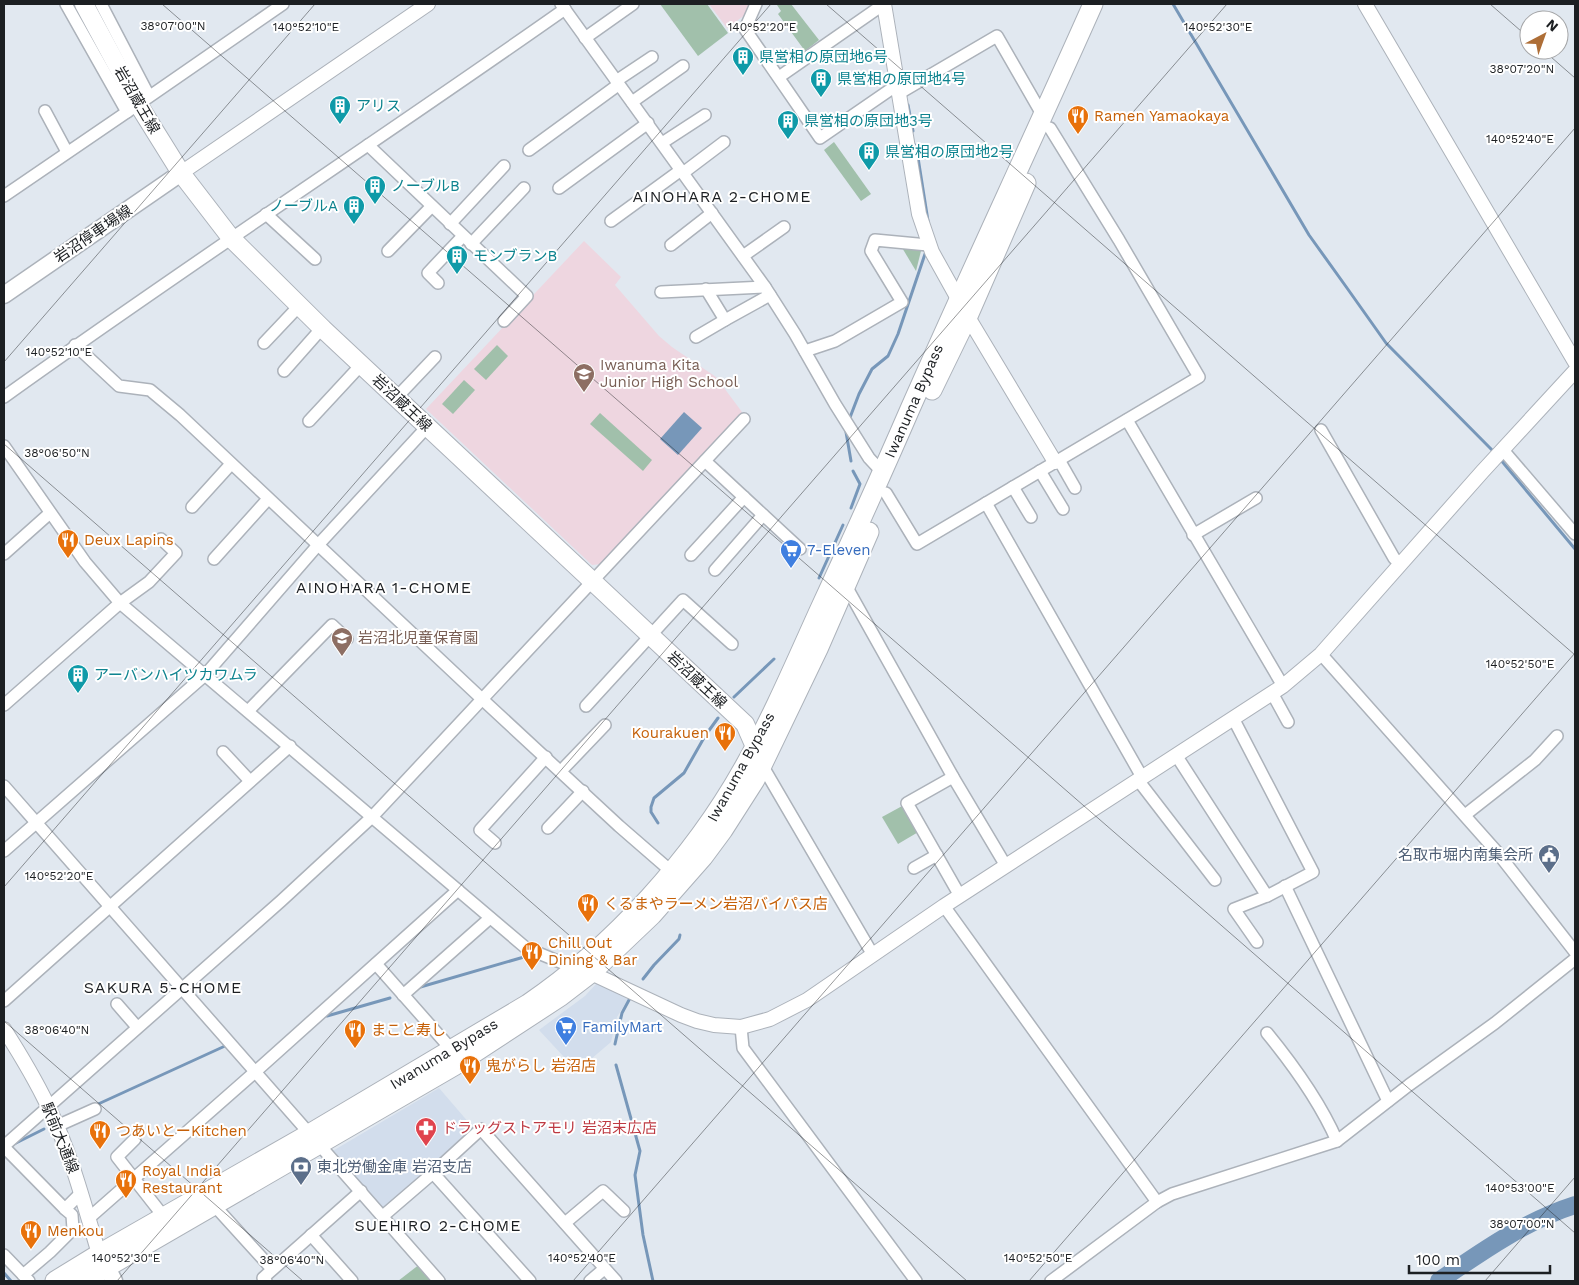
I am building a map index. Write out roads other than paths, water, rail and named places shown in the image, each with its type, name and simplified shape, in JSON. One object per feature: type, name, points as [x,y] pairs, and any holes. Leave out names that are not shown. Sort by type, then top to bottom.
[{"type":"highway","name":"Iwanuma Bypass","points":[[55,1281],[101,1273],[214,1205],[451,1049],[583,971],[652,916],[681,883],[723,830],[755,780],[814,657],[929,397],[968,316],[1093,4]]},
{"type":"highway","name":"Iwanuma Bypass","points":[[101,1273],[164,1217],[314,1140],[500,1037],[561,996],[672,872],[708,825],[756,747],[959,299],[1106,4]]},
{"type":"main road","name":"岩沼蔵王線","points":[[84,4],[138,104],[181,173],[231,238],[298,306],[745,724],[762,765]]},
{"type":"main road","name":"岩沼停車場線","points":[[4,295],[181,173]]},
{"type":"street","points":[[66,4],[138,104]]},
{"type":"street","points":[[101,4],[138,104]]},
{"type":"street","points":[[4,195],[283,4]]},
{"type":"street","points":[[181,173],[428,4]]},
{"type":"street","points":[[585,38],[633,4]]},
{"type":"street","points":[[756,4],[745,29],[820,138],[898,90],[997,36],[1046,122],[1119,240],[1199,377],[917,544],[886,493]]},
{"type":"street","points":[[779,77],[884,4],[919,214],[928,244],[968,316],[1075,488]]},
{"type":"street","points":[[1366,4],[1575,362]]},
{"type":"street","points":[[4,397],[75,346],[368,145],[563,6],[767,291],[869,458],[882,472]]},
{"type":"street","points":[[529,150],[652,57]]},
{"type":"street","points":[[632,102],[683,66]]},
{"type":"street","points":[[45,111],[67,152]]},
{"type":"street","points":[[662,143],[705,115]]},
{"type":"street","points":[[559,188],[648,124]]},
{"type":"street","points":[[611,221],[724,142]]},
{"type":"street","points":[[368,145],[431,207],[527,296],[504,322]]},
{"type":"street","points":[[450,224],[504,166]]},
{"type":"street","points":[[438,282],[428,273],[524,188]]},
{"type":"street","points":[[388,251],[431,207]]},
{"type":"street","points":[[671,245],[712,213]]},
{"type":"street","points":[[266,214],[315,259]]},
{"type":"street","points":[[743,256],[784,227]]},
{"type":"street","points":[[805,351],[837,340],[902,302],[871,251],[875,240],[928,244]]},
{"type":"street","points":[[661,292],[706,289],[767,291]]},
{"type":"street","points":[[706,289],[724,320]]},
{"type":"street","points":[[696,337],[767,291]]},
{"type":"street","points":[[264,343],[298,306]]},
{"type":"street","points":[[284,371],[322,328]]},
{"type":"street","points":[[75,346],[119,386],[150,390],[180,415],[483,700],[619,826],[672,872]]},
{"type":"street","points":[[397,397],[435,357]]},
{"type":"street","points":[[309,421],[361,364]]},
{"type":"street","points":[[4,446],[85,562],[120,603],[526,948],[696,1021],[714,1025],[741,1027],[770,1019],[807,1000],[944,906],[1277,690],[1321,654],[1575,371]]},
{"type":"street","points":[[4,1256],[26,1278],[73,1229],[72,1215],[4,1147],[281,901],[372,817],[744,419]]},
{"type":"street","points":[[1127,420],[1193,535],[1277,690],[1288,722]]},
{"type":"street","points":[[4,851],[205,675],[318,545],[428,426]]},
{"type":"street","points":[[1321,430],[1394,558],[1400,564]]},
{"type":"street","points":[[1500,453],[1575,534]]},
{"type":"street","points":[[705,461],[800,549]]},
{"type":"street","points":[[192,507],[231,464]]},
{"type":"street","points":[[1040,471],[1063,509]]},
{"type":"street","points":[[1013,487],[1031,517]]},
{"type":"street","points":[[691,555],[744,497]]},
{"type":"street","points":[[1193,535],[1256,498]]},
{"type":"street","points":[[214,558],[268,499]]},
{"type":"street","points":[[986,502],[1140,778],[1215,880]]},
{"type":"street","points":[[4,554],[50,513]]},
{"type":"street","points":[[714,570],[764,515]]},
{"type":"street","points":[[4,705],[120,603],[149,582],[176,553],[161,539]]},
{"type":"street","points":[[846,586],[953,777],[1006,866]]},
{"type":"street","points":[[586,706],[683,600],[732,644]]},
{"type":"street","points":[[248,711],[332,626],[347,639]]},
{"type":"street","points":[[1321,654],[1497,852],[1575,952]]},
{"type":"street","points":[[1233,718],[1313,872],[1267,896],[1234,909],[1257,942]]},
{"type":"street","points":[[561,771],[605,724]]},
{"type":"street","points":[[1465,815],[1536,760],[1557,736]]},
{"type":"street","points":[[4,1001],[290,746]]},
{"type":"street","points":[[224,752],[250,782]]},
{"type":"street","points":[[1176,755],[1267,896]]},
{"type":"street","points":[[495,843],[480,830],[546,757]]},
{"type":"street","points":[[762,765],[874,955]]},
{"type":"street","points":[[953,777],[907,803],[960,896]]},
{"type":"street","points":[[4,786],[439,1281]]},
{"type":"street","points":[[548,828],[583,791]]},
{"type":"street","points":[[914,868],[937,855]]},
{"type":"street","points":[[1285,886],[1388,1101]]},
{"type":"street","points":[[88,1218],[256,1072],[458,890]]},
{"type":"street","points":[[944,906],[1157,1202]]},
{"type":"street","points":[[404,995],[490,918]]},
{"type":"street","points":[[1051,1281],[1157,1202],[1172,1194],[1337,1141],[1388,1101],[1495,1023],[1575,959]]},
{"type":"street","points":[[376,964],[451,1049]]},
{"type":"street","points":[[117,1004],[137,1027]]},
{"type":"street","points":[[741,1027],[744,1048],[916,1281]]},
{"type":"street","name":"駅前大通線","points":[[4,1030],[27,1066],[48,1106],[56,1126],[81,1193],[101,1273]]},
{"type":"street","points":[[1267,1033],[1285,1055],[1328,1118],[1337,1141]]},
{"type":"street","points":[[56,1126],[95,1109]]},
{"type":"street","points":[[383,1216],[481,1129],[616,1281]]},
{"type":"street","points":[[135,1139],[116,1157],[164,1217]]},
{"type":"street","points":[[433,1173],[530,1281]]},
{"type":"street","points":[[266,1281],[263,1278],[272,1269],[361,1191]]},
{"type":"street","points":[[565,1223],[603,1191],[624,1211]]},
{"type":"street","points":[[65,1209],[81,1193]]},
{"type":"street","points":[[214,1205],[272,1269]]},
{"type":"street","points":[[311,1235],[352,1281]]},
{"type":"street","points":[[590,1281],[604,1269]]},
{"type":"water","points":[[684,412],[702,428],[678,455],[660,439]]},
{"type":"waterway","points":[[1173,4],[1309,235],[1386,343],[1494,452]]},
{"type":"waterway","points":[[908,105],[913,131]]},
{"type":"waterway","points":[[916,145],[928,221]]},
{"type":"waterway","points":[[849,420],[859,394],[872,369],[888,356],[898,334],[925,254]]},
{"type":"waterway","points":[[846,432],[851,461]]},
{"type":"waterway","points":[[1500,459],[1575,549]]},
{"type":"waterway","points":[[851,508],[860,484],[853,471]]},
{"type":"waterway","points":[[819,578],[843,525]]},
{"type":"waterway","points":[[734,697],[774,659]]},
{"type":"waterway","points":[[658,823],[651,812],[654,798],[684,773],[705,736],[718,718]]},
{"type":"waterway","points":[[643,979],[679,939],[680,935]]},
{"type":"waterway","points":[[417,988],[524,957]]},
{"type":"waterway","points":[[327,1016],[390,998]]},
{"type":"waterway","points":[[615,1044],[622,1013],[629,1000]]},
{"type":"waterway","points":[[96,1105],[225,1046]]},
{"type":"waterway","points":[[616,1065],[640,1151],[635,1175],[643,1235],[653,1281]]},
{"type":"waterway","points":[[16,1143],[44,1129]]},
{"type":"waterway","points":[[1439,1281],[1487,1248],[1521,1228],[1575,1205]]},
{"type":"waterway","points":[[4,1273],[11,1281]]},
{"type":"place","name":"県営相の原団地6号","points":[[743,76]]},
{"type":"place","name":"県営相の原団地4号","points":[[821,98]]},
{"type":"place","name":"アリス","points":[[340,125]]},
{"type":"place","name":"Ramen Yamaokaya","points":[[1078,135]]},
{"type":"place","name":"県営相の原団地3号","points":[[788,140]]},
{"type":"place","name":"県営相の原団地2号","points":[[869,171]]},
{"type":"place","name":"ノーブルB","points":[[375,205]]},
{"type":"place","name":"ノーブルA","points":[[354,225]]},
{"type":"place","name":"モンブランB","points":[[457,275]]},
{"type":"place","name":"Iwanuma Kita Junior High School","points":[[584,393]]},
{"type":"place","name":"Deux Lapins","points":[[68,559]]},
{"type":"place","name":"7-Eleven","points":[[791,569]]},
{"type":"place","name":"岩沼北児童保育園","points":[[342,657]]},
{"type":"place","name":"アーバンハイツカワムラ","points":[[78,694]]},
{"type":"place","name":"Kourakuen","points":[[725,752]]},
{"type":"place","name":"名取市堀内南集会所","points":[[1549,874]]},
{"type":"place","name":"くるまやラーメン岩沼バイパス店","points":[[588,923]]},
{"type":"place","name":"Chill Out Dining & Bar","points":[[532,971]]},
{"type":"place","name":"FamilyMart","points":[[566,1046]]},
{"type":"place","name":"まこと寿し","points":[[355,1049]]},
{"type":"place","name":"鬼がらし 岩沼店","points":[[470,1085]]},
{"type":"place","name":"ドラッグストアモリ 岩沼末広店","points":[[426,1147]]},
{"type":"place","name":"つあいとーKitchen","points":[[100,1150]]},
{"type":"place","name":"東北労働金庫 岩沼支店","points":[[301,1186]]},
{"type":"place","name":"Royal India Restaurant","points":[[126,1199]]},
{"type":"place","name":"Menkou","points":[[31,1250]]},
{"type":"district","name":"AINOHARA 2-CHOME","points":[[722,196]]},
{"type":"district","name":"AINOHARA 1-CHOME","points":[[384,587]]},
{"type":"district","name":"SAKURA 5-CHOME","points":[[163,987]]},
{"type":"district","name":"SUEHIRO 2-CHOME","points":[[438,1225]]}]
